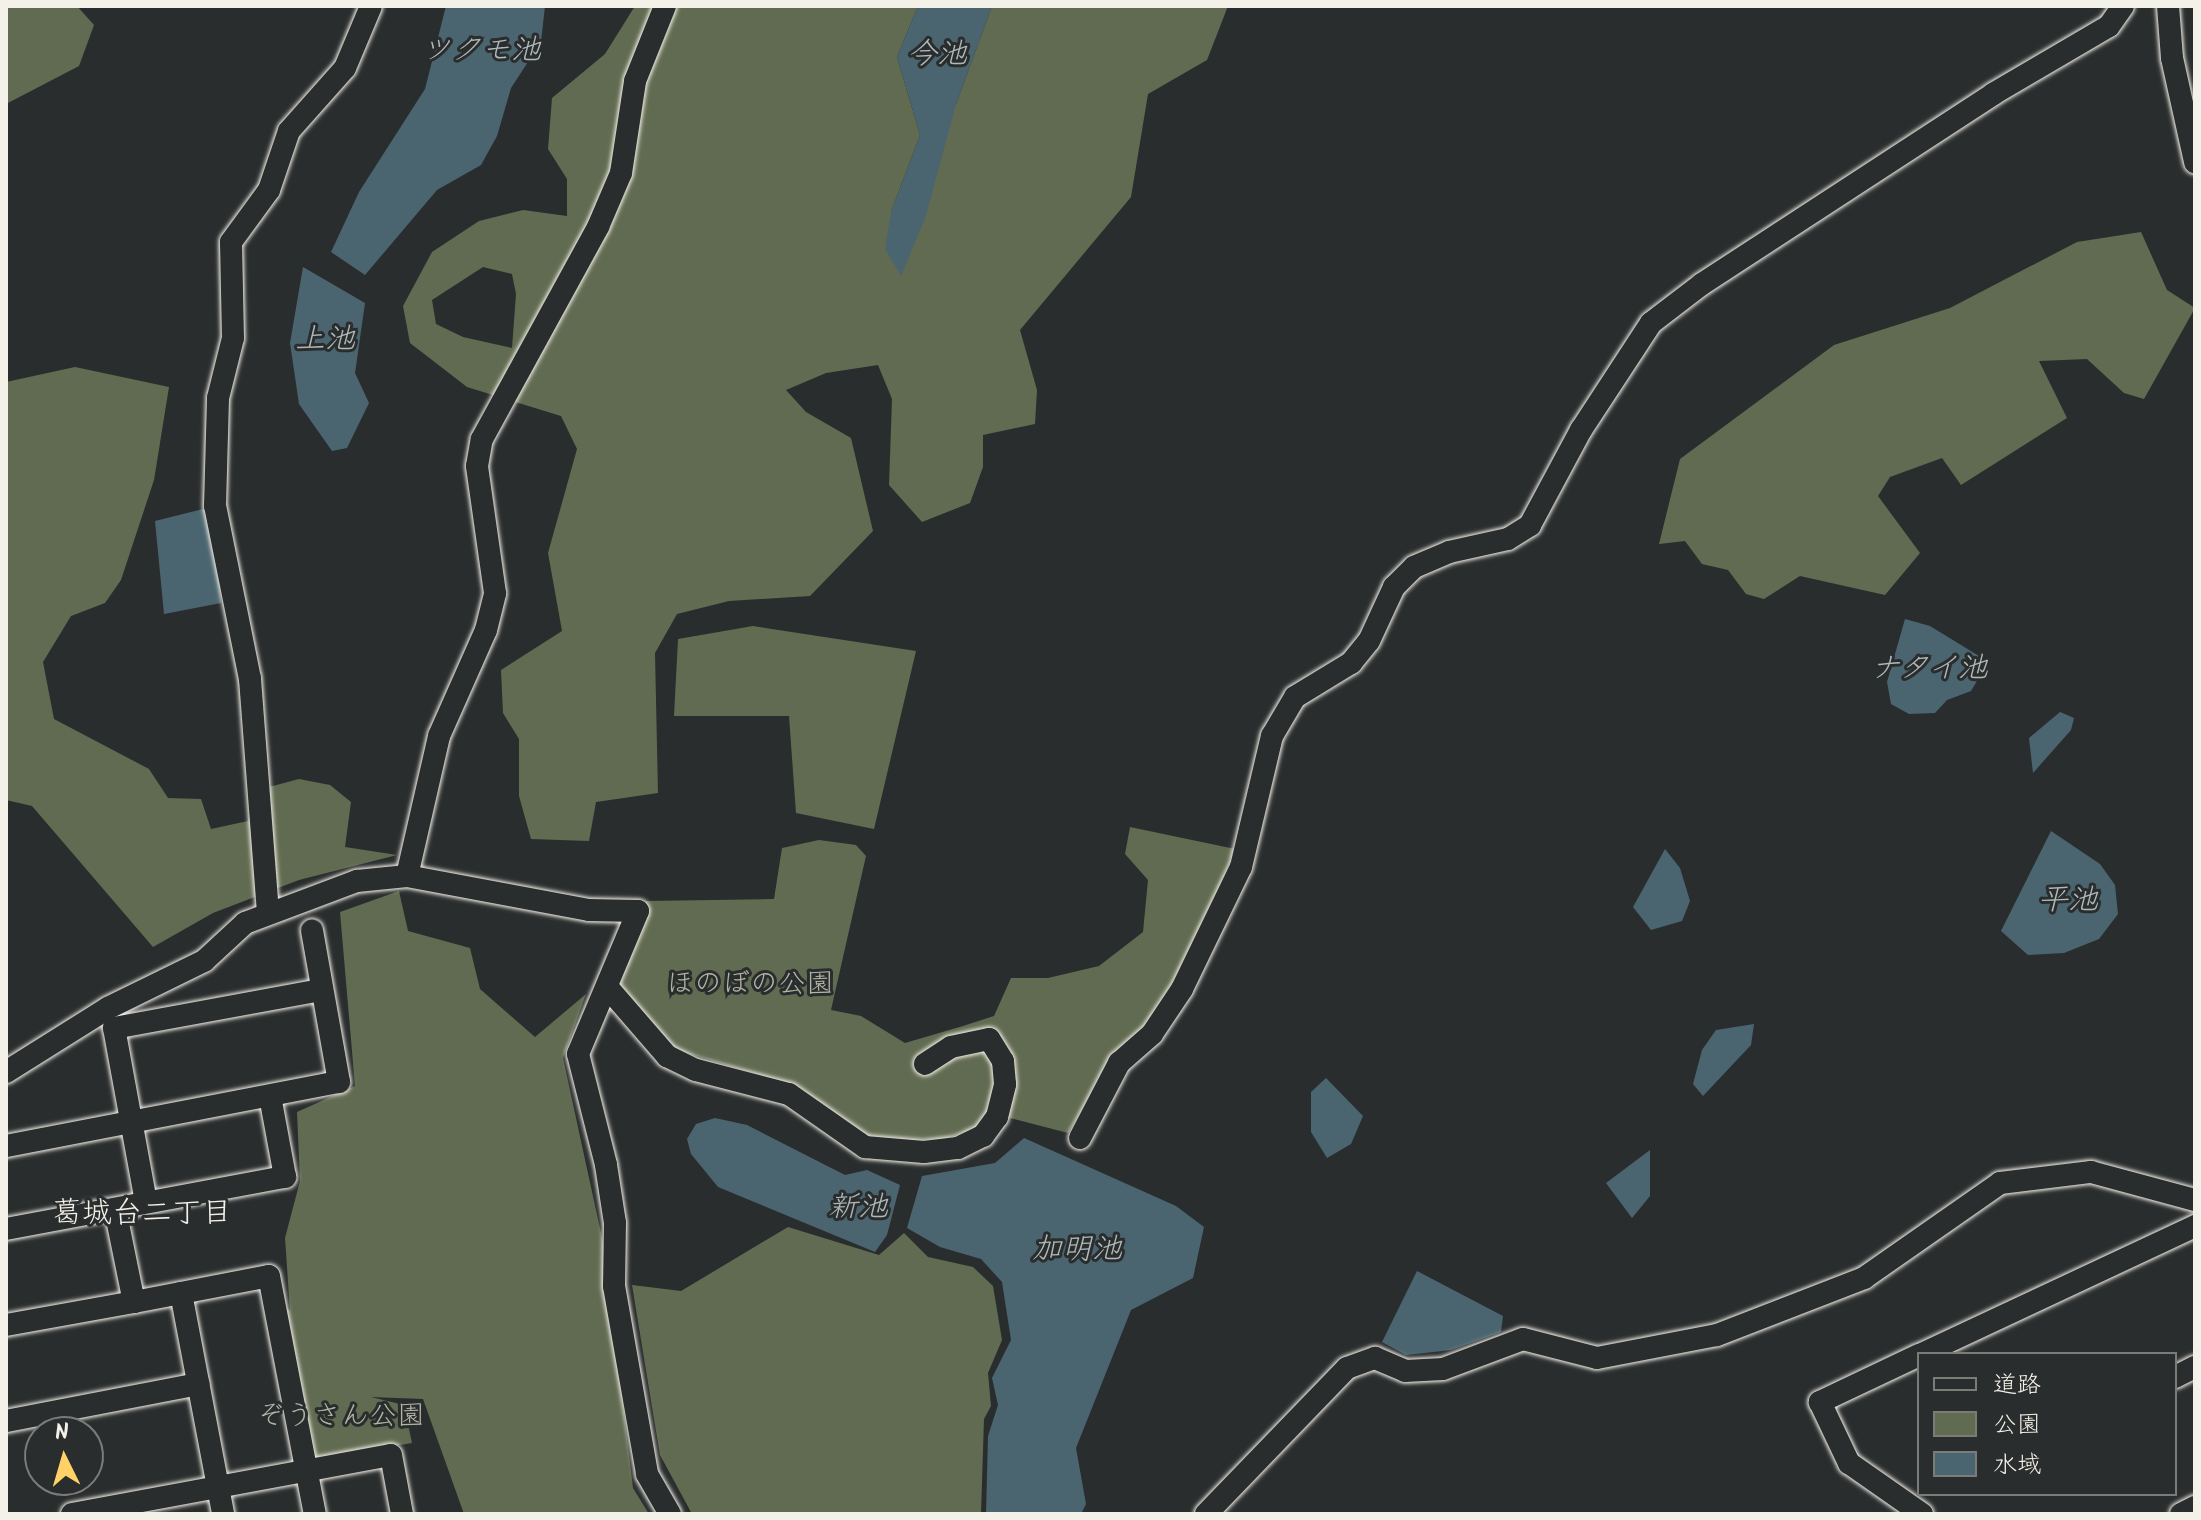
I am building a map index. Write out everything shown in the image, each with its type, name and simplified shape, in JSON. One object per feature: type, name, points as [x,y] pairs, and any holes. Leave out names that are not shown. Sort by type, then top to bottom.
[{"type":"street","points":[[268,913],[250,679],[215,506],[218,398],[233,338],[231,242],[269,190],[289,131],[345,68],[371,6]]},
{"type":"street","points":[[407,876],[439,736],[486,630],[495,593],[477,466],[482,439],[616,186],[635,81],[665,6]]},
{"type":"street","points":[[1080,1138],[1119,1063],[1152,1034],[1182,989],[1241,867],[1272,736],[1295,697],[1351,663],[1369,641],[1394,587],[1414,567],[1449,552],[1508,539],[1530,525],[1612,379],[1651,323],[1702,284],[1993,94],[2109,26],[2123,6]]},
{"type":"street","points":[[2168,6],[2172,58],[2195,162]]},
{"type":"street","points":[[6,1072],[108,1008],[204,961],[245,923],[340,885],[407,876],[589,910],[638,911],[609,989],[578,1054],[606,1165],[615,1223],[614,1286],[647,1474],[670,1514]]},
{"type":"street","points":[[6,1146],[339,1082],[312,930]]},
{"type":"street","points":[[609,989],[667,1056],[696,1070],[789,1094],[865,1147],[924,1152],[958,1148],[983,1136],[997,1117],[1005,1084],[1003,1061],[989,1039],[951,1047],[925,1064]]},
{"type":"street","points":[[146,1202],[114,1028],[322,990]]},
{"type":"street","points":[[6,1229],[285,1177],[270,1096]]},
{"type":"street","points":[[1206,1514],[1347,1368],[1375,1358],[1405,1371],[1443,1369],[1523,1339],[1597,1358],[1717,1335],[1864,1278],[2000,1183],[2091,1172],[2195,1200]]},
{"type":"street","points":[[115,1209],[134,1302]]},
{"type":"street","points":[[1926,1352],[2195,1226]]},
{"type":"street","points":[[6,1325],[269,1276],[315,1514]]},
{"type":"street","points":[[181,1293],[223,1514]]},
{"type":"street","points":[[1917,1356],[1820,1402],[1849,1463],[1921,1503]]},
{"type":"street","points":[[2177,1376],[2195,1367]]},
{"type":"street","points":[[6,1421],[198,1384]]},
{"type":"street","points":[[72,1514],[391,1455],[402,1514]]},
{"type":"street","points":[[2181,1514],[2195,1507]]},
{"type":"green space","points":[[6,6],[77,6],[94,25],[79,66],[6,104]]},
{"type":"green space","points":[[635,6],[918,6],[897,57],[920,135],[891,212],[956,104],[992,6],[1228,6],[1207,60],[1148,94],[1131,197],[1020,330],[1037,390],[1035,424],[983,435],[983,467],[970,503],[922,522],[889,485],[892,399],[878,365],[826,373],[786,390],[806,412],[851,438],[873,531],[810,596],[729,601],[677,614],[655,653],[658,793],[596,802],[589,841],[531,839],[519,796],[519,739],[503,713],[501,670],[562,631],[548,553],[577,449],[561,416],[467,387],[410,343],[403,306],[432,252],[479,221],[523,210],[567,216],[567,179],[548,149],[552,98],[605,54]],"holes":[[[483,267],[512,274],[516,294],[512,348],[463,337],[436,324],[432,300]]]},
{"type":"green space","points":[[2141,232],[2167,290],[2195,308],[2144,399],[2124,393],[2087,359],[2039,361],[2067,418],[1961,485],[1942,458],[1890,477],[1878,496],[1920,553],[1885,595],[1800,576],[1764,599],[1746,594],[1728,570],[1702,564],[1685,541],[1659,544],[1680,459],[1834,345],[1950,308],[2077,242]]},
{"type":"green space","points":[[75,367],[169,387],[154,480],[121,580],[105,603],[71,616],[43,662],[54,719],[149,769],[168,798],[201,799],[211,829],[248,821],[254,791],[299,779],[330,785],[351,802],[345,847],[397,855],[299,880],[213,913],[153,947],[32,806],[6,800],[6,382]]},
{"type":"green space","points":[[753,626],[916,651],[874,829],[796,813],[789,716],[674,716],[678,639]]},
{"type":"green space","name":"ほのぼの公園","points":[[1130,827],[1235,849],[1197,944],[1143,1029],[1099,1081],[1068,1133],[1010,1118],[943,1139],[872,1141],[797,1086],[677,1050],[619,987],[646,901],[774,899],[782,848],[819,840],[856,845],[866,856],[831,1010],[861,1016],[905,1043],[963,1026],[994,1016],[1011,978],[1048,978],[1099,966],[1143,932],[1148,880],[1125,854]]},
{"type":"green space","name":"ぞうさん公園","points":[[399,891],[408,931],[470,948],[480,989],[535,1037],[586,994],[563,1058],[604,1247],[633,1488],[649,1514],[464,1514],[423,1399],[371,1397],[404,1405],[412,1443],[313,1460],[282,1303],[290,1311],[285,1238],[300,1181],[297,1112],[355,1086],[340,912]]},
{"type":"green space","points":[[788,1227],[879,1255],[904,1233],[928,1257],[973,1267],[993,1286],[1002,1340],[988,1373],[991,1406],[984,1419],[981,1514],[692,1514],[660,1455],[632,1285],[681,1291]]},
{"type":"water","name":"ツクモ池","points":[[446,6],[545,6],[541,42],[511,88],[497,136],[481,165],[437,190],[365,275],[331,252],[359,192],[425,89]]},
{"type":"water","name":"今池","points":[[918,6],[992,6],[956,104],[926,216],[901,276],[885,249],[891,212],[920,135],[897,57]]},
{"type":"water","name":"上池","points":[[303,267],[365,303],[355,373],[369,403],[347,448],[332,451],[299,404],[290,343]]},
{"type":"water","points":[[215,506],[221,603],[164,614],[155,521]]},
{"type":"water","name":"ナタイ池","points":[[1905,619],[1930,626],[1979,656],[1984,669],[1971,691],[1947,700],[1935,713],[1909,714],[1891,704],[1887,682]]},
{"type":"water","points":[[2060,712],[2074,718],[2071,730],[2033,773],[2029,738]]},
{"type":"water","name":"平池","points":[[2051,831],[2100,864],[2115,885],[2118,914],[2099,939],[2064,953],[2028,955],[2001,931]]},
{"type":"water","points":[[1665,849],[1680,868],[1690,901],[1682,921],[1651,930],[1633,907]]},
{"type":"water","points":[[1754,1024],[1751,1045],[1703,1096],[1693,1084],[1702,1050],[1716,1030]]},
{"type":"water","points":[[1326,1078],[1363,1116],[1351,1144],[1327,1158],[1311,1132],[1311,1092]]},
{"type":"water","name":"新池","points":[[715,1118],[747,1125],[845,1175],[867,1170],[900,1185],[887,1235],[875,1252],[718,1187],[691,1154],[687,1139],[696,1124]]},
{"type":"water","name":"加明池","points":[[1024,1138],[1176,1206],[1204,1227],[1193,1278],[1131,1310],[1076,1448],[1086,1504],[1081,1514],[986,1514],[988,1436],[998,1405],[992,1378],[1011,1340],[1002,1282],[981,1259],[940,1247],[907,1228],[922,1176],[995,1163]]},
{"type":"water","points":[[1650,1150],[1650,1196],[1632,1218],[1606,1183]]},
{"type":"water","points":[[1417,1271],[1503,1316],[1501,1332],[1451,1350],[1406,1355],[1382,1342]]},
{"type":"district","name":"葛城台二丁目","points":[[142,1214]]}]
